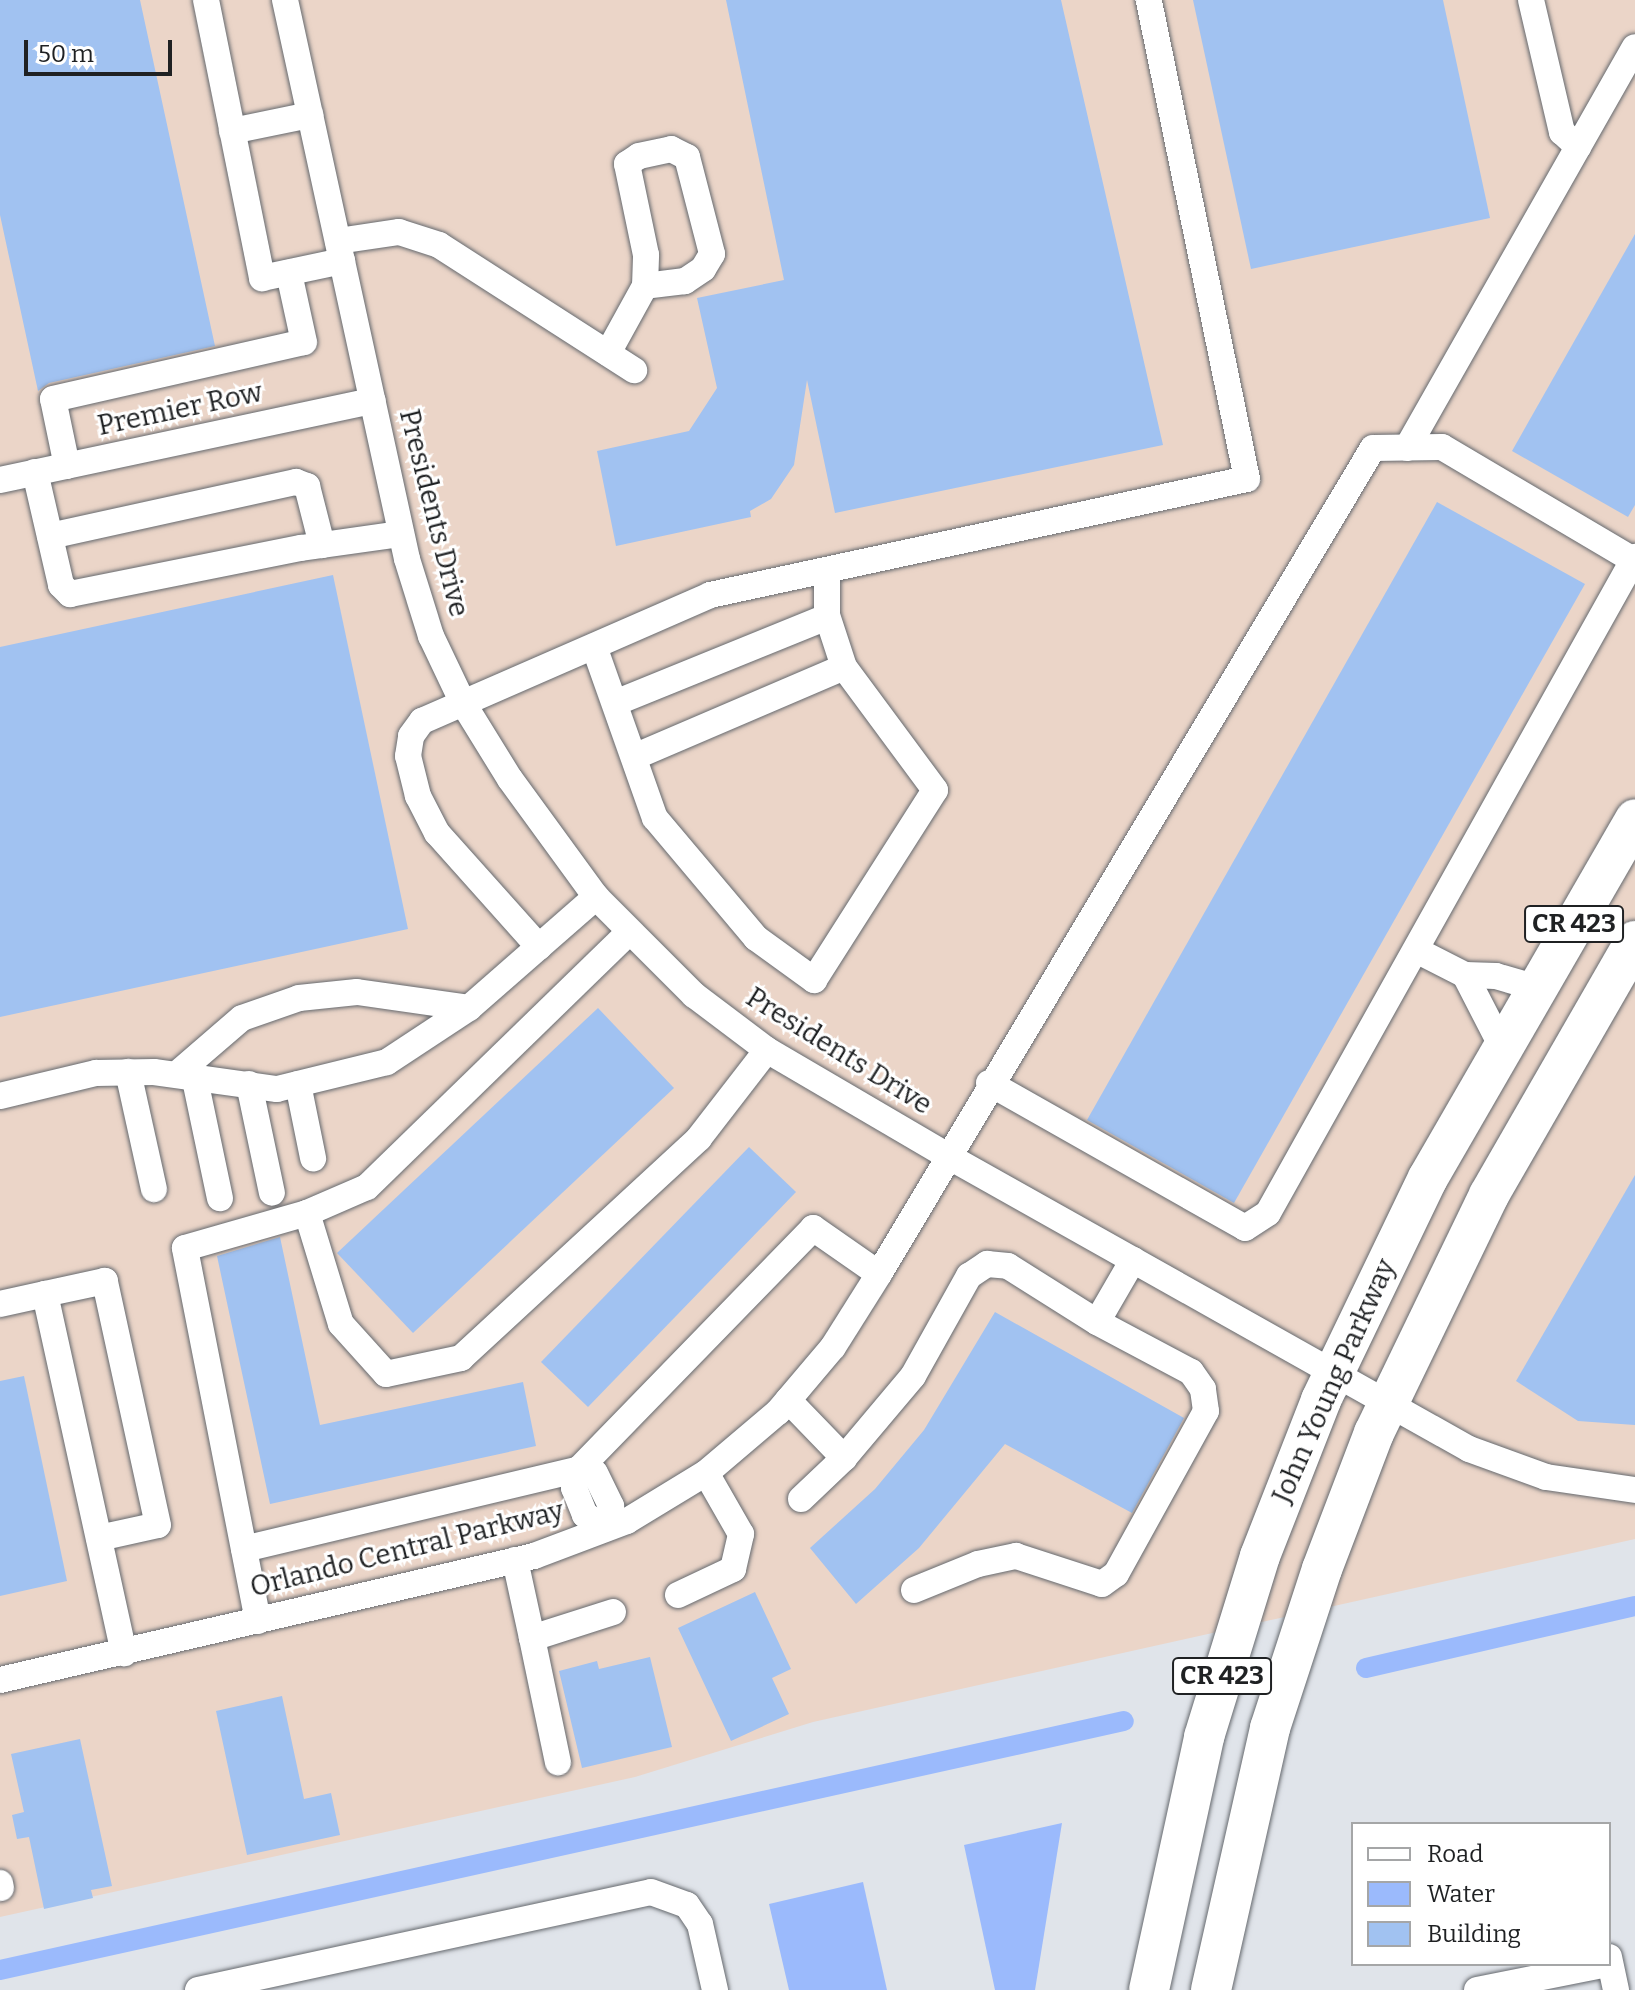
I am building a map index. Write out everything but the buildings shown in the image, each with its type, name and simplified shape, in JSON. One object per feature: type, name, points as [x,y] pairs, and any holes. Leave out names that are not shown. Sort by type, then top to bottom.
[{"type":"highway","name":"John Young Parkway","points":[[1149,1990],[1181,1830],[1229,1655],[1260,1556],[1334,1373],[1401,1230],[1502,1047],[1635,819]]},
{"type":"highway","name":"John Young Parkway","points":[[1211,1990],[1270,1728],[1322,1569],[1386,1405],[1489,1195],[1635,941]]},
{"type":"street","name":"Presidents Drive","points":[[285,0],[401,534],[431,636],[463,703],[518,792],[596,897],[694,995],[767,1050],[946,1155],[1386,1405],[1517,1469],[1635,1490]]},
{"type":"street","points":[[539,947],[448,848],[418,796],[408,756],[411,736],[422,721],[595,649],[710,595],[827,573],[1247,479],[1149,0]]},
{"type":"street","points":[[1531,0],[1562,132],[1578,147]]},
{"type":"street","points":[[210,1],[262,278],[289,273],[340,251],[399,232],[439,245],[634,370]]},
{"type":"street","points":[[1407,448],[1635,47]]},
{"type":"street","points":[[232,131],[310,115]]},
{"type":"street","points":[[608,353],[645,286],[646,255],[627,164],[639,156],[671,149],[687,157],[712,254],[703,269],[685,281],[645,286]]},
{"type":"street","points":[[67,466],[53,399],[304,342],[289,273]]},
{"type":"street","name":"Premier Row","points":[[0,480],[373,401]]},
{"type":"street","points":[[989,1083],[1245,1228],[1268,1213],[1634,559],[1442,447],[1407,448]]},
{"type":"street","name":"Orlando Central Parkway","points":[[0,1680],[515,1560],[606,1528],[706,1473],[788,1400],[833,1347],[1373,448],[1407,448]]},
{"type":"street","points":[[35,472],[61,585],[79,595],[322,545],[401,534]]},
{"type":"street","points":[[50,536],[296,482],[307,486],[322,545]]},
{"type":"street","points":[[595,649],[655,818],[756,938],[814,980],[935,790],[844,667],[827,617],[827,573]]},
{"type":"street","points":[[615,703],[827,617]]},
{"type":"street","points":[[634,757],[844,667]]},
{"type":"street","points":[[0,1096],[96,1073],[128,1072],[186,1074],[277,1089],[387,1062],[469,1008],[596,897]]},
{"type":"street","points":[[258,1621],[185,1248],[307,1213],[367,1187],[629,932]]},
{"type":"street","points":[[1416,950],[1465,975],[1496,976],[1537,988]]},
{"type":"street","points":[[1465,975],[1502,1047]]},
{"type":"street","points":[[186,1074],[242,1018],[299,998],[357,992],[469,1008]]},
{"type":"street","points":[[307,1213],[341,1324],[386,1374],[461,1358],[699,1138],[767,1050]]},
{"type":"street","points":[[128,1072],[154,1189]]},
{"type":"street","points":[[186,1074],[220,1198]]},
{"type":"street","points":[[249,1084],[272,1193]]},
{"type":"street","points":[[298,1084],[313,1158]]},
{"type":"street","points":[[579,1469],[813,1228],[879,1274]]},
{"type":"street","points":[[1097,1322],[1133,1260]]},
{"type":"street","points":[[801,1499],[844,1458],[913,1376],[977,1269],[1008,1266],[1097,1322],[1191,1372],[1203,1389],[1206,1411],[1116,1574],[1102,1584],[1016,1556],[978,1564],[914,1590]]},
{"type":"street","points":[[0,1304],[105,1281],[158,1525],[99,1538]]},
{"type":"street","points":[[45,1294],[124,1653]]},
{"type":"street","points":[[788,1400],[844,1458]]},
{"type":"street","points":[[244,1549],[579,1469],[595,1473],[611,1506],[606,1528]]},
{"type":"street","points":[[678,1595],[733,1569],[741,1534],[706,1473]]},
{"type":"street","points":[[515,1560],[558,1762]]},
{"type":"street","points":[[532,1638],[613,1612]]},
{"type":"street","points":[[198,1990],[651,1892],[687,1905],[700,1924],[715,1990]]},
{"type":"street","points":[[1614,1961],[1616,1990]]},
{"type":"street","points":[[1477,1990],[1590,1966]]},
{"type":"shaded area","points":[[0,0],[1635,0],[1635,1539],[813,1722],[635,1777],[0,1917]]},
{"type":"water","points":[[1062,1823],[1035,1990],[995,1990],[964,1845]]},
{"type":"water","points":[[863,1882],[887,1990],[789,1990],[769,1904]]},
{"type":"waterway","points":[[1366,1668],[1635,1606]]},
{"type":"waterway","points":[[0,1970],[1124,1721]]}]
